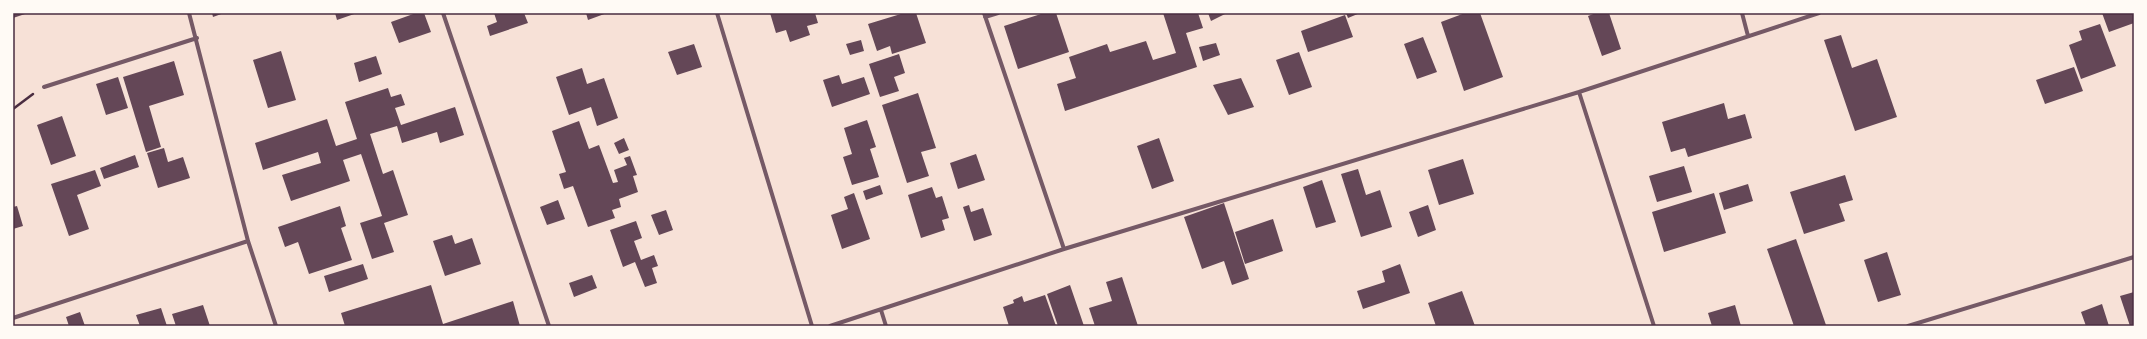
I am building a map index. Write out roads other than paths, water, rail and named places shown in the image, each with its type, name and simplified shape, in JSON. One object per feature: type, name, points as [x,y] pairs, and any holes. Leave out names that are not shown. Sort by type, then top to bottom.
[{"type":"street","points":[[189,13],[248,241],[276,326]]},
{"type":"street","points":[[443,13],[549,326]]},
{"type":"street","points":[[717,13],[812,326]]},
{"type":"street","points":[[998,13],[985,15],[1064,249]]},
{"type":"street","points":[[1742,13],[1748,36]]},
{"type":"street","points":[[830,326],[1064,249],[1579,92],[1819,13]]},
{"type":"street","points":[[44,86],[196,38]]},
{"type":"street","points":[[1579,92],[1654,326]]},
{"type":"street","points":[[13,318],[248,241]]},
{"type":"street","points":[[1908,326],[2134,257]]},
{"type":"street","points":[[881,310],[886,326]]}]
